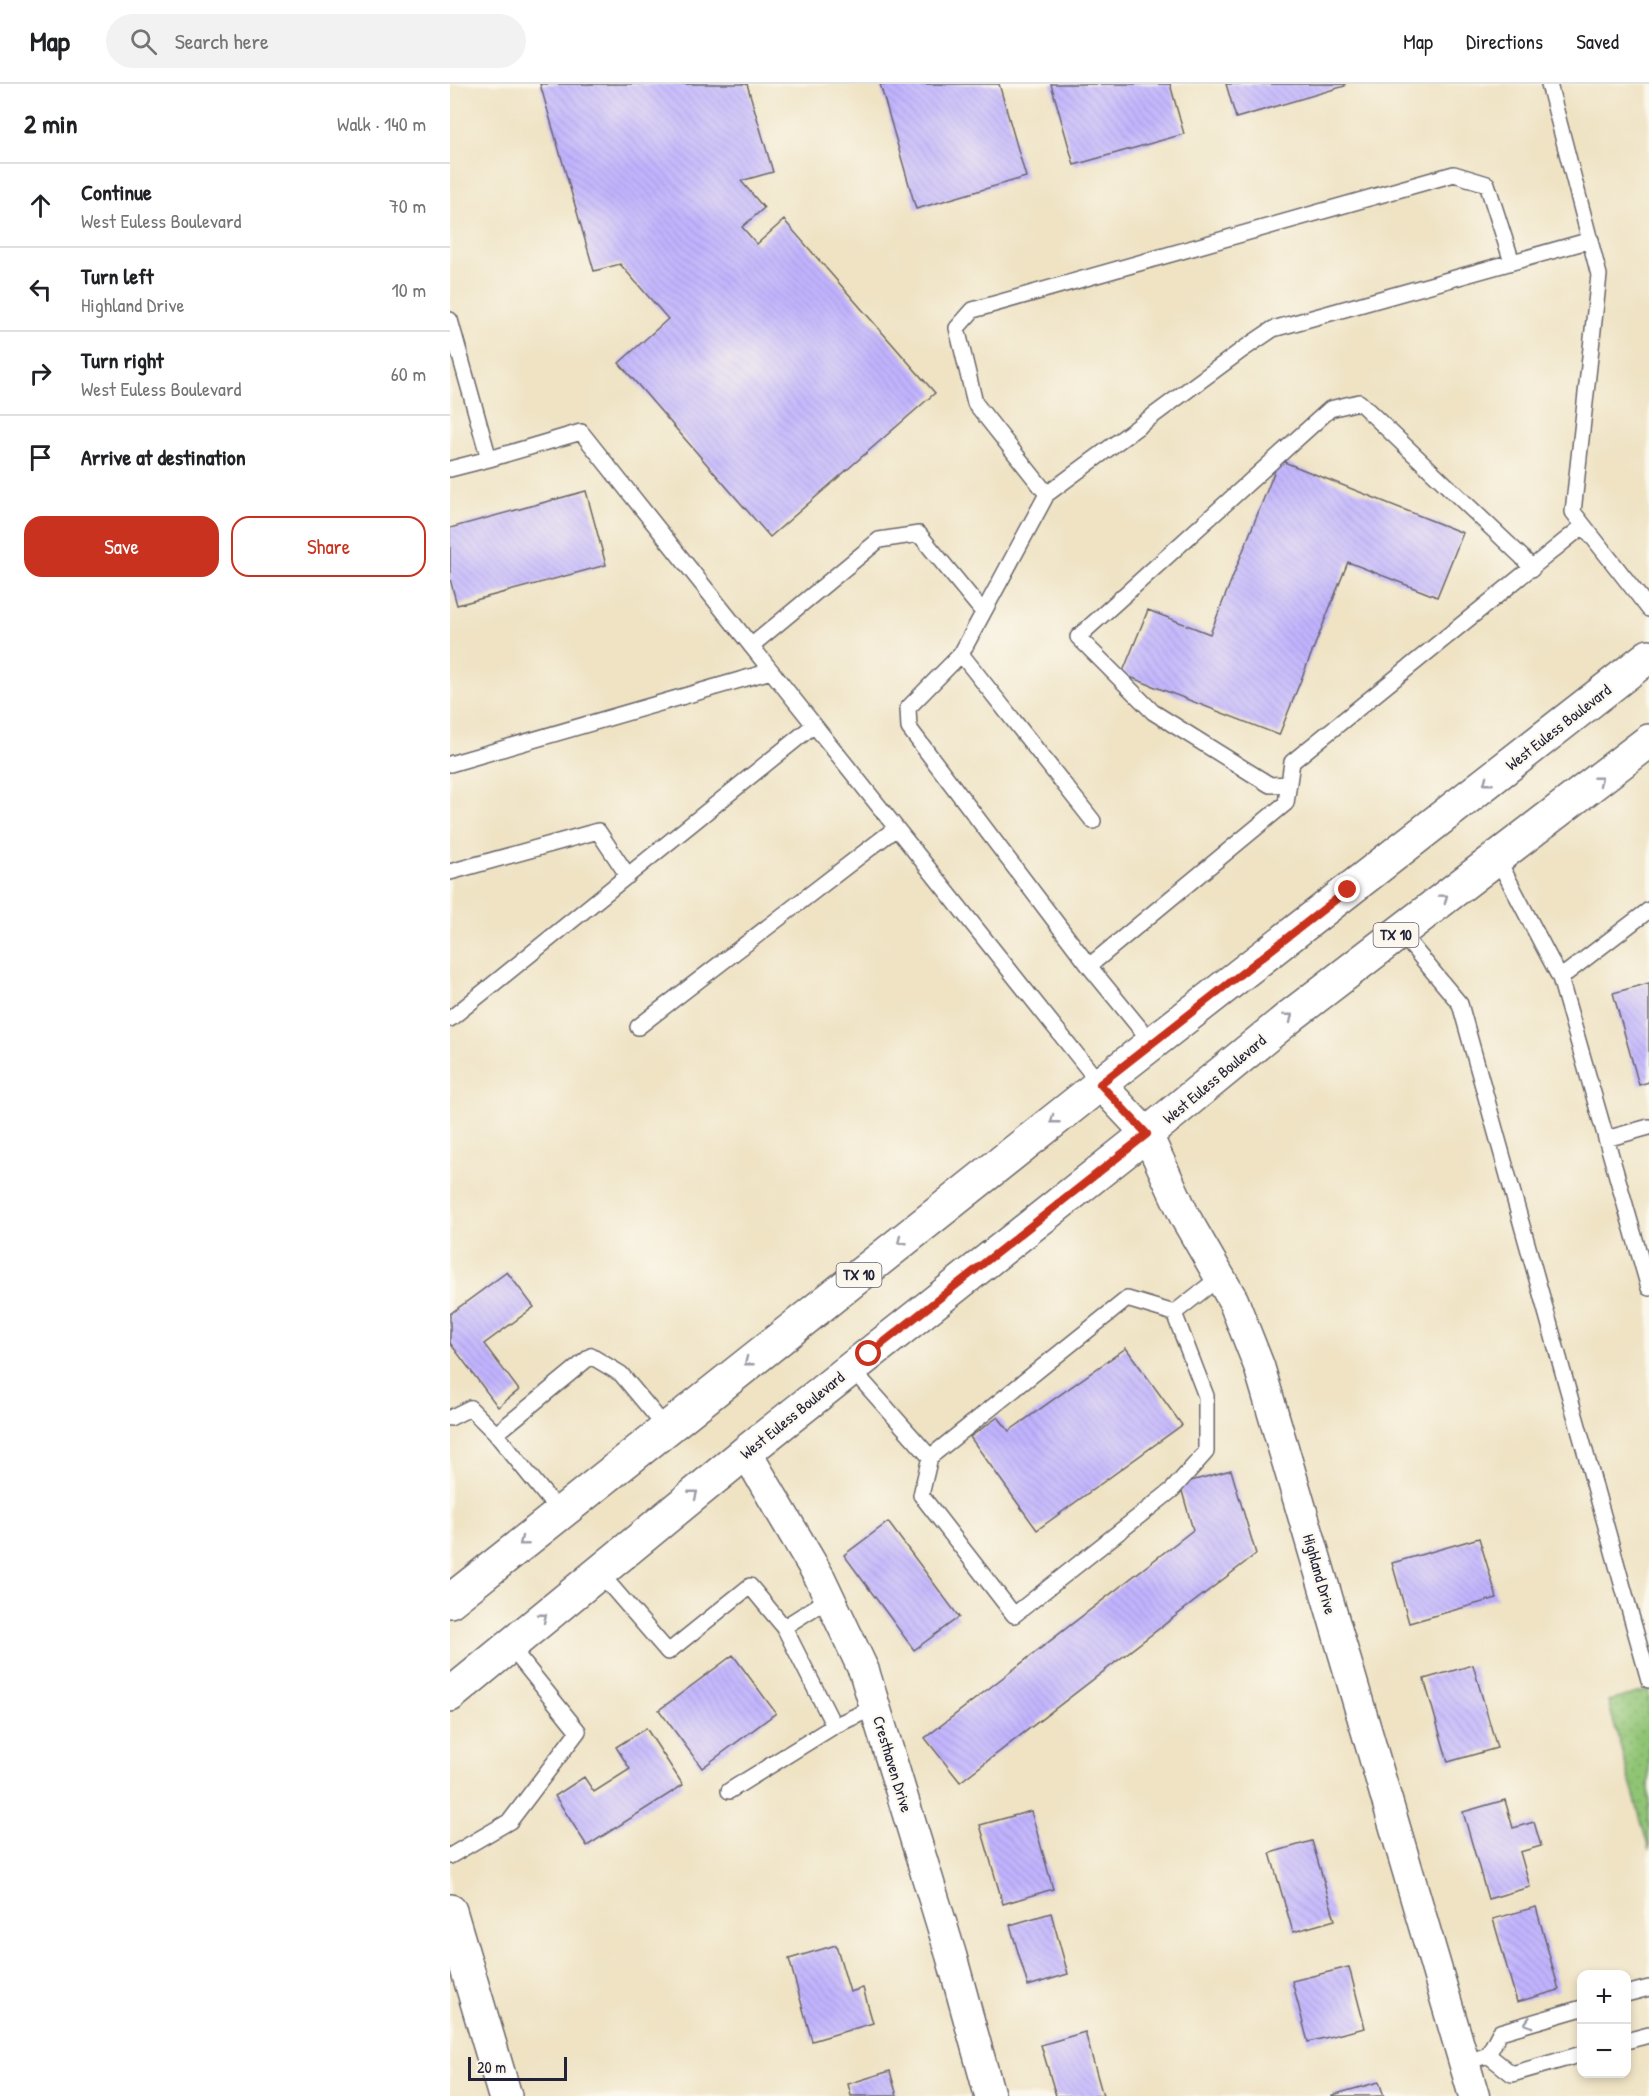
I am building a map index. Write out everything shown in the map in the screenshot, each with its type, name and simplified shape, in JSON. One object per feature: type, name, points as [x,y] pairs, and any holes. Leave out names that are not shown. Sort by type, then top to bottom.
[{"type":"main road","name":"West Euless Boulevard","points":[[450,1601],[1152,1043],[1649,656]]},
{"type":"main road","name":"West Euless Boulevard","points":[[450,1695],[746,1452],[1147,1134],[1292,1015],[1649,741]]},
{"type":"main road","points":[[450,1911],[505,2096]]},
{"type":"street","name":"Highland Drive","points":[[1100,1084],[1147,1134],[1185,1216],[1233,1300],[1259,1366],[1476,2059],[1474,2096]]},
{"type":"street","name":"Cresthaven Drive","points":[[746,1452],[820,1578],[864,1671],[951,1955],[990,2096]]},
{"type":"lane","points":[[1549,84],[1599,275],[1573,512],[1649,609]]},
{"type":"lane","points":[[1047,494],[975,403],[957,328],[973,310],[1454,174],[1487,184],[1512,262]]},
{"type":"lane","points":[[1152,1043],[1089,966],[909,728],[908,708],[961,654],[1047,494],[1273,329],[1590,240]]},
{"type":"lane","points":[[450,320],[489,459]]},
{"type":"lane","points":[[1289,784],[1270,785],[1154,712],[1078,637],[1330,409],[1359,402],[1532,569]]},
{"type":"lane","points":[[450,469],[581,432],[1100,1084]]},
{"type":"lane","points":[[1089,966],[1286,804],[1292,762],[1583,526]]},
{"type":"lane","points":[[751,646],[879,540],[919,534],[983,612]]},
{"type":"lane","points":[[961,654],[1093,821]]},
{"type":"lane","points":[[450,764],[771,670]]},
{"type":"lane","points":[[450,1020],[814,725]]},
{"type":"lane","points":[[638,1027],[896,828]]},
{"type":"lane","points":[[450,872],[598,831],[628,876]]},
{"type":"lane","points":[[1497,858],[1560,978],[1649,1288]]},
{"type":"lane","points":[[1560,978],[1649,910]]},
{"type":"lane","points":[[1400,932],[1460,1004],[1649,1680]]},
{"type":"lane","points":[[1606,1139],[1649,1127]]},
{"type":"lane","points":[[1174,1313],[1220,1277]]},
{"type":"lane","points":[[1128,1299],[1174,1313],[1206,1396],[1206,1452],[1172,1490],[1014,1615],[921,1495],[930,1457],[1128,1299]]},
{"type":"lane","points":[[496,1434],[591,1356],[621,1374],[666,1428]]},
{"type":"lane","points":[[851,1368],[930,1457]]},
{"type":"lane","points":[[450,1418],[471,1408],[496,1434],[560,1513]]},
{"type":"lane","points":[[599,1572],[668,1652],[750,1586],[784,1627],[834,1726]]},
{"type":"lane","points":[[784,1627],[830,1598]]},
{"type":"lane","points":[[450,1856],[510,1821],[578,1731],[509,1645]]},
{"type":"lane","points":[[729,1791],[834,1726],[875,1707]]},
{"type":"lane","points":[[1631,1993],[1649,1988]]},
{"type":"lane","points":[[1577,2009],[1500,2032],[1476,2059],[1512,2074],[1577,2055]]},
{"type":"lane","points":[[1631,2040],[1649,2035]]},
{"type":"green space","points":[[1649,1690],[1649,1850],[1608,1701]]},
{"type":"building","points":[[540,84],[747,84],[773,172],[741,181],[764,208],[742,227],[757,244],[784,220],[935,393],[770,537],[619,363],[668,319],[620,264],[594,271]]},
{"type":"building","points":[[880,84],[999,84],[1026,177],[916,209]]},
{"type":"building","points":[[1051,84],[1170,84],[1184,134],[1074,165]]},
{"type":"building","points":[[1226,84],[1345,84],[1345,86],[1236,118]]},
{"type":"building","points":[[1279,460],[1463,533],[1437,597],[1348,562],[1279,735],[1122,674],[1148,610],[1210,634]]},
{"type":"building","points":[[586,491],[606,565],[457,605],[450,579],[450,528]]},
{"type":"building","points":[[1649,983],[1649,1082],[1639,1085],[1613,993]]},
{"type":"building","points":[[507,1272],[534,1307],[484,1344],[519,1390],[498,1407],[450,1343],[450,1314]]},
{"type":"building","points":[[1126,1348],[1182,1425],[1037,1530],[970,1437],[998,1417],[1009,1431]]},
{"type":"building","points":[[1231,1470],[1256,1554],[960,1782],[925,1738],[1193,1530],[1180,1484]]},
{"type":"building","points":[[888,1522],[959,1617],[914,1650],[844,1555]]},
{"type":"building","points":[[1479,1538],[1497,1598],[1409,1623],[1392,1563]]},
{"type":"building","points":[[733,1655],[776,1713],[702,1768],[659,1710]]},
{"type":"building","points":[[1473,1665],[1497,1748],[1448,1762],[1424,1679]]},
{"type":"building","points":[[646,1728],[683,1785],[587,1846],[555,1796],[584,1777],[594,1792],[630,1769],[616,1747]]},
{"type":"building","points":[[1505,1800],[1513,1828],[1534,1822],[1541,1846],[1520,1852],[1530,1887],[1488,1899],[1463,1812]]},
{"type":"building","points":[[1031,1811],[1053,1889],[1003,1904],[980,1825]]},
{"type":"building","points":[[1312,1841],[1335,1920],[1293,1932],[1270,1853]]},
{"type":"building","points":[[1536,1907],[1559,1990],[1517,2002],[1493,1919]]},
{"type":"building","points":[[1051,1913],[1068,1974],[1028,1986],[1010,1925]]},
{"type":"building","points":[[836,1945],[850,1992],[863,1988],[873,2023],[812,2041],[789,1959]]},
{"type":"building","points":[[1349,1967],[1365,2028],[1308,2042],[1292,1981]]},
{"type":"building","points":[[1085,2032],[1103,2096],[1056,2096],[1041,2045]]},
{"type":"building","points":[[890,2071],[897,2096],[851,2096],[848,2084]]},
{"type":"building","points":[[1379,2082],[1384,2096],[1332,2096],[1332,2095]]},
{"type":"route","points":[[869,1354],[1147,1134],[1100,1084],[1348,890]]}]
